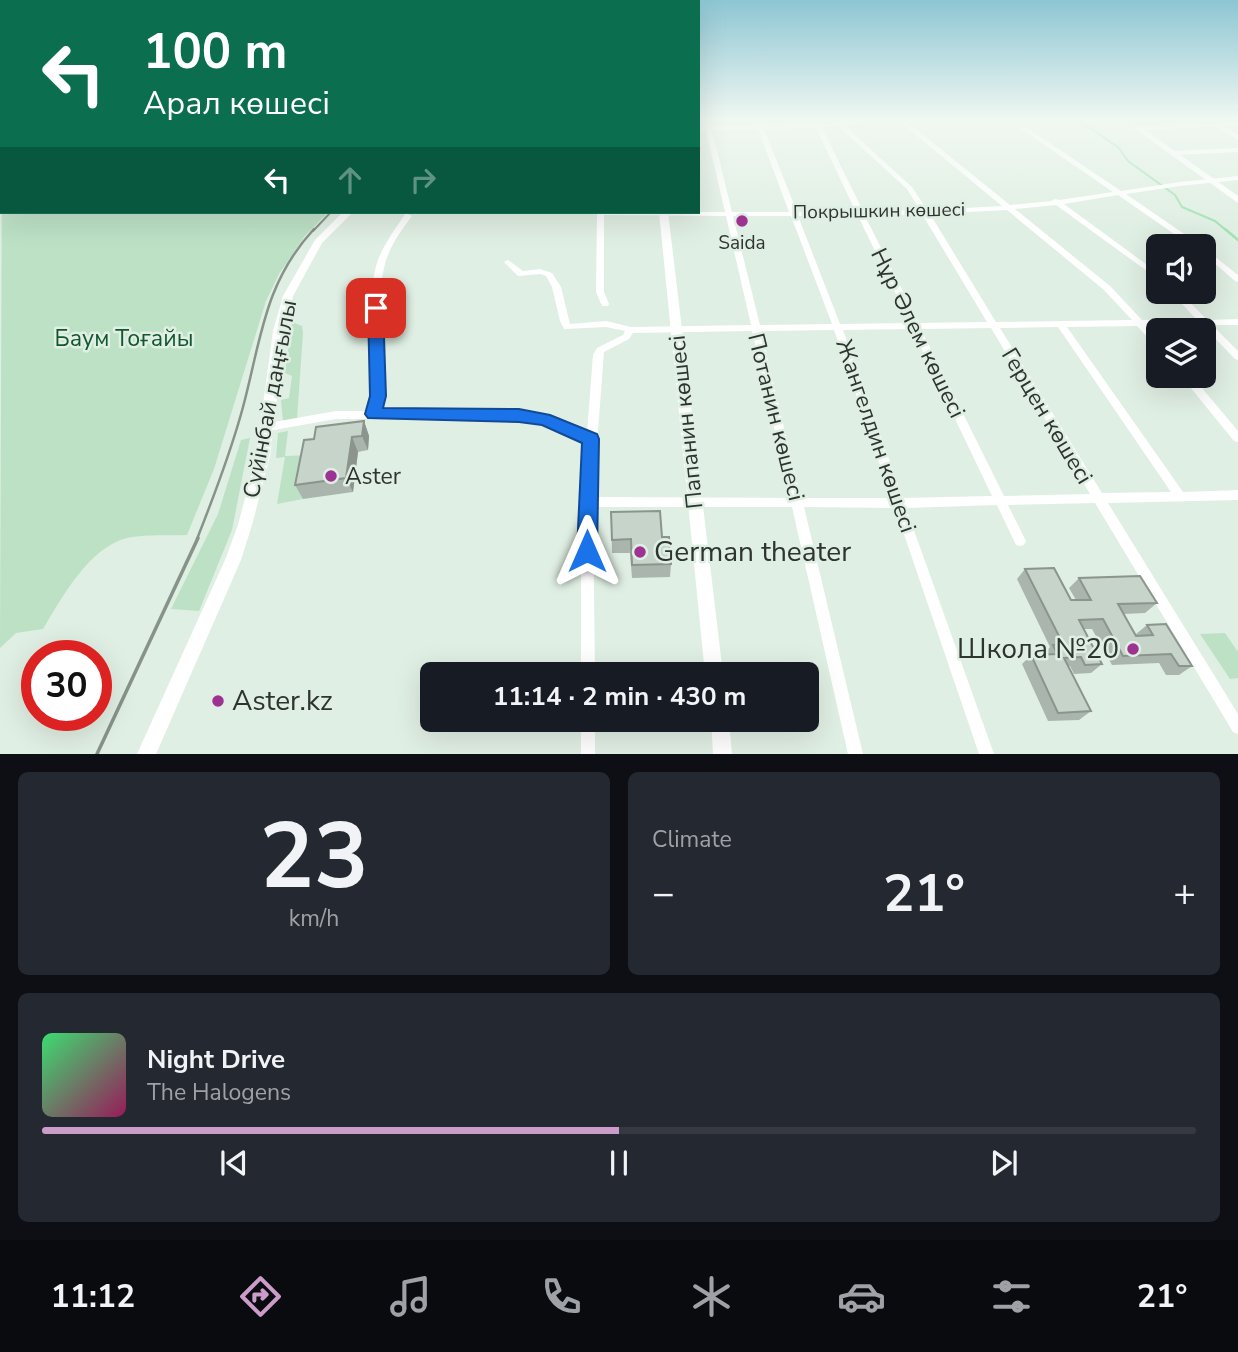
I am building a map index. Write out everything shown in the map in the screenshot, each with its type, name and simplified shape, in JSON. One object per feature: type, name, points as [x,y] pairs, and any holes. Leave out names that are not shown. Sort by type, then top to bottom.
[{"type":"main road","points":[[1176,156],[1238,200]]},
{"type":"main road","name":"Сүйінбай даңғылы","points":[[146,754],[233,560],[258,478],[268,427],[279,331],[288,296],[318,242],[346,214]]},
{"type":"main road","name":"Папанин көшесі","points":[[663,214],[713,662]]},
{"type":"main road","points":[[720,732],[723,754]]},
{"type":"street","name":"Потанин көшесі","points":[[713,156],[729,214],[856,754]]},
{"type":"street","name":"Жангелдин көшесі","points":[[772,156],[837,327],[987,754]]},
{"type":"street","name":"Нұр Әлем көшесі","points":[[833,156],[1020,541]]},
{"type":"street","name":"Герцен көшесі","points":[[876,156],[900,177],[1238,727]]},
{"type":"street","points":[[945,156],[1107,288],[1146,328]]},
{"type":"street","points":[[1066,156],[1180,234]]},
{"type":"street","name":"Покрышкин көшесі","points":[[700,214],[922,212],[1008,208],[1209,179],[1238,178]]},
{"type":"street","points":[[1055,201],[1146,268]]},
{"type":"street","points":[[600,214],[600,292],[605,304]]},
{"type":"street","points":[[374,414],[378,396],[375,284],[387,250],[408,216]]},
{"type":"street","points":[[1216,260],[1238,279]]},
{"type":"street","points":[[508,262],[521,274],[549,274],[555,285],[567,327],[675,329],[1146,323]]},
{"type":"street","points":[[1187,304],[1202,318]]},
{"type":"street","points":[[1216,322],[1238,322]]},
{"type":"street","points":[[1060,324],[1180,496]]},
{"type":"street","points":[[588,662],[587,502],[598,355],[600,349],[626,337],[624,327]]},
{"type":"street","points":[[1216,333],[1238,357]]},
{"type":"street","points":[[1196,388],[1238,438]]},
{"type":"street","points":[[268,427],[336,415],[519,415],[544,419],[591,439]]},
{"type":"street","points":[[587,502],[899,503],[1238,495]]},
{"type":"street","points":[[588,732],[588,754]]},
{"type":"green space","name":"Баум Тоғайы","points":[[2,214],[326,214],[304,237],[279,274],[266,301],[214,469],[187,535],[134,537],[113,544],[88,563],[43,629],[16,633],[0,648]]},
{"type":"green space","points":[[292,322],[302,326],[303,333],[297,419],[283,421],[281,400],[289,398],[292,376],[285,373]]},
{"type":"green space","points":[[288,431],[285,456],[311,455],[303,499],[277,504],[285,457],[276,458],[278,433]]},
{"type":"green space","points":[[250,438],[232,530],[199,611],[171,609],[218,514],[241,440]]},
{"type":"green space","points":[[1225,633],[1238,652],[1238,678],[1230,679],[1200,634]]},
{"type":"building","points":[[364,421],[362,436],[352,437],[346,478],[295,485],[304,440],[314,439],[316,427]]},
{"type":"building","name":"German theater","points":[[660,511],[662,537],[669,537],[671,564],[632,565],[631,539],[612,540],[611,512]]},
{"type":"building","points":[[1054,568],[1071,600],[1091,600],[1079,578],[1140,576],[1157,603],[1118,604],[1136,636],[1153,635],[1147,625],[1166,624],[1192,666],[1179,666],[1171,654],[1123,656],[1103,619],[1079,620],[1102,664],[1085,665],[1081,657],[1064,658],[1091,711],[1058,713],[1031,655],[1057,654],[1053,645],[1063,644],[1025,569]]},
{"type":"waterway","points":[[1125,156],[1175,195],[1182,207],[1215,221],[1227,231]]},
{"type":"waterway","points":[[1225,229],[1238,240]]},
{"type":"railway","points":[[313,231],[329,214]]},
{"type":"railway","points":[[197,539],[233,441],[274,291],[297,249],[314,229]]},
{"type":"railway","points":[[97,754],[198,538]]},
{"type":"place","name":"Saida","points":[[742,221]]},
{"type":"place","name":"Aster","points":[[331,476]]},
{"type":"place","name":"German theater","points":[[640,552]]},
{"type":"place","name":"Школа №20","points":[[1133,649]]},
{"type":"place","name":"Aster.kz","points":[[218,701]]},
{"type":"route","points":[[376,308],[378,401],[374,414],[519,415],[544,419],[591,439],[587,551]]}]
